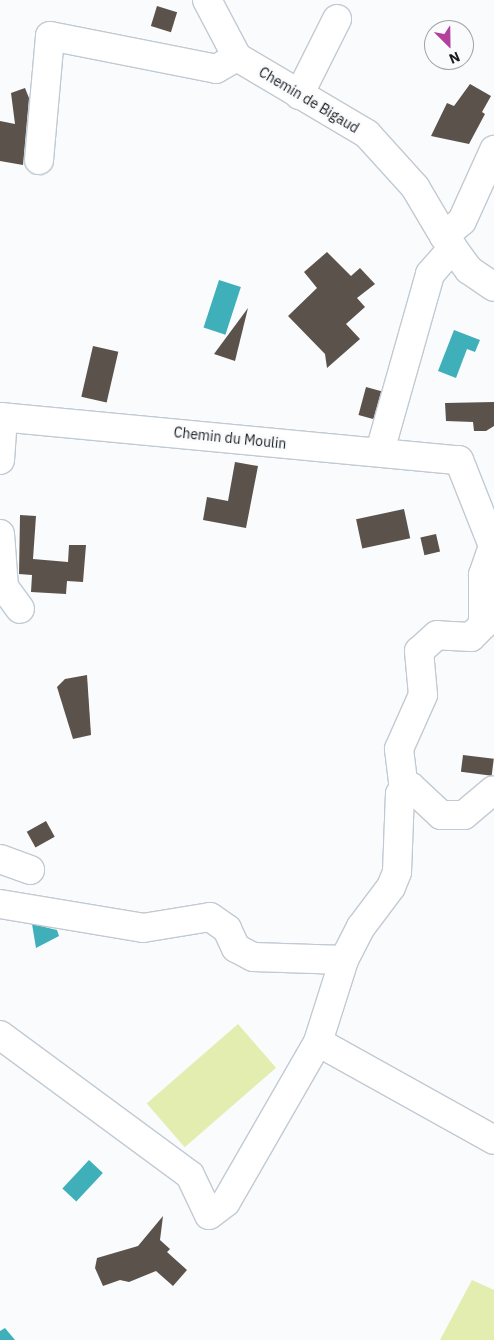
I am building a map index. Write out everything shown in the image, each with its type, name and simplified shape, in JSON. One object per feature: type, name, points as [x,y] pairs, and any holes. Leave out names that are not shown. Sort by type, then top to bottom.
[{"type":"street","points":[[39,160],[50,36],[216,69],[237,57],[207,0]]},
{"type":"street","points":[[298,95],[337,20]]},
{"type":"street","name":"Chemin de Bigaud","points":[[237,57],[298,95],[367,134],[416,187],[448,242],[469,270],[494,287]]},
{"type":"street","points":[[380,451],[430,274],[462,221],[494,150]]},
{"type":"street","points":[[0,460],[1,417]]},
{"type":"street","name":"Chemin du Moulin","points":[[1,417],[380,451],[398,456],[459,460],[493,546],[483,575],[484,625],[471,637],[437,635],[419,651],[422,695],[399,749],[404,787]]},
{"type":"street","points":[[0,534],[4,587],[20,610]]},
{"type":"street","points":[[0,1034],[190,1175],[208,1215],[226,1202],[318,1042],[344,960],[361,928],[391,887],[397,872],[400,794],[404,787],[412,787],[441,815],[464,815],[493,791]]},
{"type":"street","points":[[0,859],[30,870]]},
{"type":"street","points":[[0,904],[143,928],[210,917],[227,928],[236,948],[253,958],[344,960]]},
{"type":"street","points":[[318,1042],[494,1140]]},
{"type":"green space","points":[[238,1024],[276,1068],[185,1147],[147,1103]]},
{"type":"green space","points":[[472,1280],[494,1290],[494,1340],[440,1340]]},
{"type":"water","points":[[219,280],[241,287],[225,335],[204,328]]},
{"type":"water","points":[[454,330],[480,340],[475,352],[467,349],[456,378],[438,371]]},
{"type":"water","points":[[32,924],[57,930],[59,936],[36,948]]},
{"type":"water","points":[[89,1160],[103,1173],[76,1201],[62,1189]]},
{"type":"water","points":[[5,1328],[15,1340],[0,1340],[0,1331]]},
{"type":"building","points":[[157,6],[177,12],[171,32],[151,26]]},
{"type":"building","points":[[470,84],[491,96],[482,112],[485,114],[469,144],[431,136],[447,103],[454,106]]},
{"type":"building","points":[[25,88],[29,98],[23,165],[0,161],[0,121],[15,124],[11,93]]},
{"type":"building","points":[[327,252],[351,276],[360,268],[375,284],[357,298],[365,307],[346,324],[360,339],[327,368],[325,354],[288,316],[317,288],[304,272]]},
{"type":"building","points":[[248,308],[235,361],[214,354]]},
{"type":"building","points":[[93,346],[118,352],[107,403],[81,397]]},
{"type":"building","points":[[366,387],[381,391],[374,419],[358,415]]},
{"type":"building","points":[[494,402],[494,426],[486,431],[474,431],[473,422],[446,421],[445,403]]},
{"type":"building","points":[[235,462],[258,466],[246,528],[203,520],[207,497],[228,501]]},
{"type":"building","points":[[404,509],[410,538],[362,549],[356,519]]},
{"type":"building","points":[[20,515],[36,516],[33,559],[68,562],[69,545],[86,545],[83,582],[67,581],[66,594],[31,592],[32,575],[19,574]]},
{"type":"building","points":[[436,534],[440,552],[424,555],[420,538]]},
{"type":"building","points":[[87,675],[91,735],[73,739],[57,687],[65,679]]},
{"type":"building","points":[[463,755],[494,759],[492,776],[461,772]]},
{"type":"building","points":[[46,821],[55,837],[35,847],[27,832]]},
{"type":"building","points":[[163,1216],[160,1240],[170,1249],[167,1252],[187,1270],[173,1286],[156,1271],[129,1282],[120,1280],[103,1286],[95,1268],[97,1258],[138,1246]]}]
